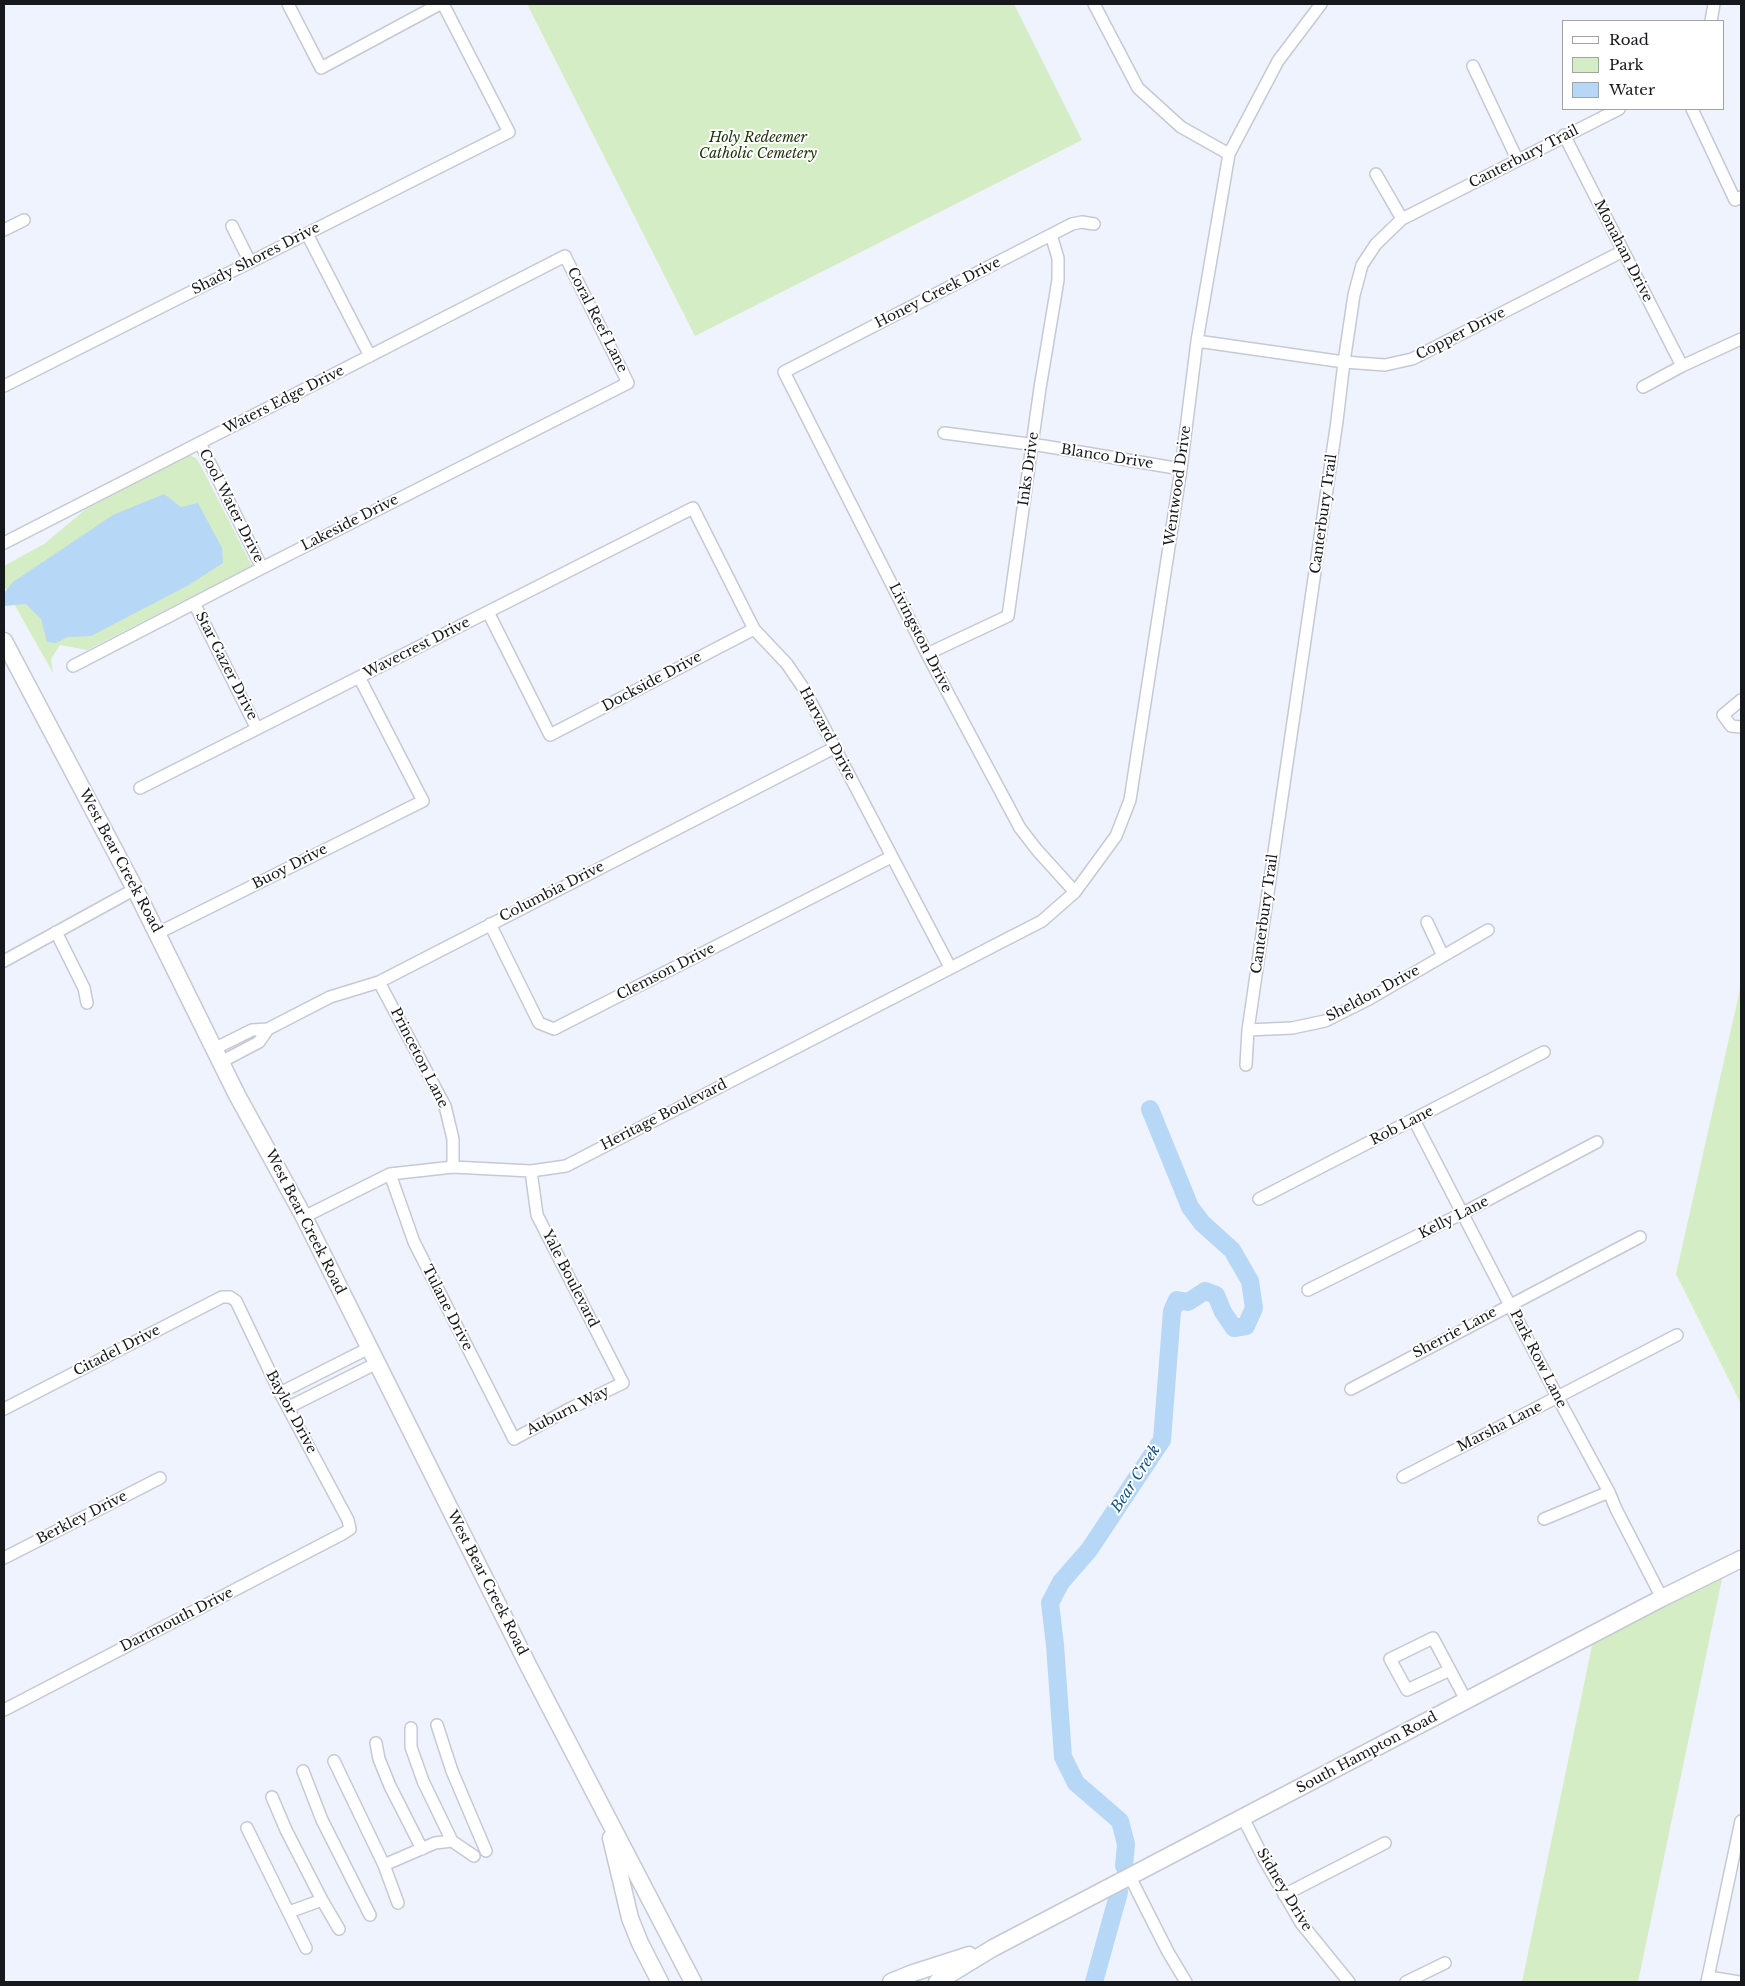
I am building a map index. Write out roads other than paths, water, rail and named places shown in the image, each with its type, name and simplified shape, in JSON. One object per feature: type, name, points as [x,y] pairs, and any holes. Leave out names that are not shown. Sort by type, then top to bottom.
[{"type":"main road","name":"West Bear Creek Road","points":[[4,641],[158,933],[217,1056],[304,1217],[529,1667],[693,1982]]},
{"type":"main road","name":"South Hampton Road","points":[[937,1982],[993,1948],[1662,1598],[1741,1559]]},
{"type":"main road","name":"West Bear Creek Road","points":[[601,1805],[612,1839],[630,1918],[640,1943],[660,1982]]},
{"type":"main road","name":"South Hampton Road","points":[[891,1982],[913,1973],[993,1948]]},
{"type":"street","points":[[288,4],[321,68],[442,4]]},
{"type":"street","name":"Shady Shores Drive","points":[[4,386],[508,132],[442,4]]},
{"type":"street","points":[[1094,4],[1138,88],[1181,127],[1229,154]]},
{"type":"street","name":"Wentwood Drive","points":[[1004,940],[1042,921],[1075,892],[1116,836],[1130,800],[1181,469],[1197,341],[1229,154],[1278,61],[1321,4]]},
{"type":"street","points":[[1711,20],[1714,4]]},
{"type":"street","points":[[1473,66],[1518,159]]},
{"type":"street","name":"Canterbury Trail","points":[[1246,1065],[1248,1030],[1336,431],[1344,362],[1354,295],[1362,264],[1376,244],[1402,219],[1564,135],[1617,110]]},
{"type":"street","points":[[1692,110],[1735,200],[1741,197]]},
{"type":"street","name":"Monahan Drive","points":[[1564,135],[1682,366]]},
{"type":"street","points":[[1376,174],[1402,219]]},
{"type":"street","points":[[4,230],[24,220]]},
{"type":"street","name":"Honey Creek Drive","points":[[784,372],[1072,224],[1082,222],[1094,224]]},
{"type":"street","points":[[232,226],[250,262]]},
{"type":"street","points":[[307,234],[370,356]]},
{"type":"street","name":"Inks Drive","points":[[927,654],[1008,616],[1058,280],[1058,258],[1051,235]]},
{"type":"street","name":"Copper Drive","points":[[1197,341],[1344,362],[1384,365],[1412,359],[1623,251]]},
{"type":"street","name":"Waters Edge Drive","points":[[4,543],[565,256]]},
{"type":"street","name":"Coral Reef Lane","points":[[565,256],[628,383]]},
{"type":"street","points":[[1643,387],[1682,366],[1741,339]]},
{"type":"street","name":"Livingston Drive","points":[[784,372],[927,654],[1020,828],[1075,892]]},
{"type":"street","name":"Lakeside Drive","points":[[73,666],[628,383]]},
{"type":"street","name":"Blanco Drive","points":[[944,433],[1181,469]]},
{"type":"street","name":"Cool Water Drive","points":[[200,443],[262,568]]},
{"type":"street","name":"Wavecrest Drive","points":[[140,788],[693,508]]},
{"type":"street","name":"Harvard Drive","points":[[693,508],[754,629],[787,664],[804,689],[950,967]]},
{"type":"street","name":"Star Gazer Drive","points":[[194,603],[257,729]]},
{"type":"street","name":"Dockside Drive","points":[[488,612],[550,736],[754,629]]},
{"type":"street","name":"Buoy Drive","points":[[158,933],[422,801],[359,677]]},
{"type":"street","points":[[1741,700],[1723,714],[1731,726],[1741,728]]},
{"type":"street","name":"Columbia Drive","points":[[217,1056],[259,1042],[268,1029],[330,997],[379,982],[834,748]]},
{"type":"street","name":"Clemson Drive","points":[[490,924],[539,1023],[554,1029],[891,857]]},
{"type":"street","points":[[4,961],[135,889]]},
{"type":"street","points":[[1427,922],[1442,956]]},
{"type":"street","name":"Sheldon Drive","points":[[1248,1030],[1292,1028],[1325,1021],[1369,999],[1488,930]]},
{"type":"street","points":[[56,932],[84,988],[87,1003]]},
{"type":"street","name":"Heritage Boulevard","points":[[304,1217],[390,1174],[452,1166],[531,1171],[566,1166],[1004,940]]},
{"type":"street","name":"Princeton Lane","points":[[379,982],[445,1106],[453,1139],[452,1166]]},
{"type":"street","name":"Rob Lane","points":[[1259,1199],[1544,1052]]},
{"type":"street","name":"Park Row Lane","points":[[1414,1120],[1558,1398],[1610,1492],[1616,1509],[1662,1598]]},
{"type":"street","name":"Kelly Lane","points":[[1308,1290],[1463,1213],[1597,1142]]},
{"type":"street","name":"Yale Boulevard","points":[[531,1171],[537,1215],[623,1383]]},
{"type":"street","name":"Tulane Drive","points":[[390,1174],[414,1242],[514,1439]]},
{"type":"street","name":"Sherrie Lane","points":[[1351,1389],[1640,1237]]},
{"type":"street","name":"Citadel Drive","points":[[4,1409],[222,1297],[230,1297]]},
{"type":"street","name":"Baylor Drive","points":[[230,1297],[236,1301],[280,1392],[348,1520],[350,1528]]},
{"type":"street","name":"Marsha Lane","points":[[1403,1477],[1677,1335]]},
{"type":"street","points":[[280,1392],[369,1348]]},
{"type":"street","points":[[289,1407],[377,1363]]},
{"type":"street","name":"Auburn Way","points":[[514,1439],[623,1383]]},
{"type":"street","name":"Berkley Drive","points":[[4,1558],[160,1478]]},
{"type":"street","points":[[1544,1519],[1610,1492]]},
{"type":"street","name":"Dartmouth Drive","points":[[4,1710],[344,1534],[350,1528]]},
{"type":"street","points":[[1450,1670],[1406,1690],[1390,1659],[1433,1638],[1466,1700]]},
{"type":"street","points":[[437,1724],[452,1771],[486,1851]]},
{"type":"street","points":[[411,1728],[412,1747],[423,1781],[452,1841],[474,1856]]},
{"type":"street","points":[[376,1743],[379,1759],[390,1786],[422,1849]]},
{"type":"street","points":[[334,1761],[384,1865],[398,1903]]},
{"type":"street","points":[[303,1771],[322,1820],[370,1915]]},
{"type":"street","points":[[272,1797],[286,1830],[339,1929]]},
{"type":"street","name":"Sidney Drive","points":[[1243,1818],[1284,1895],[1301,1922],[1349,1982]]},
{"type":"street","points":[[1739,1982],[1707,1980],[1737,1858],[1741,1821]]},
{"type":"street","points":[[247,1828],[306,1948]]},
{"type":"street","points":[[384,1865],[435,1843],[452,1841]]},
{"type":"street","points":[[1284,1895],[1385,1843]]},
{"type":"street","points":[[1130,1877],[1168,1952],[1186,1982]]},
{"type":"street","points":[[289,1912],[322,1900]]},
{"type":"street","points":[[1406,1982],[1445,1963]]},
{"type":"water","points":[[164,494],[181,507],[198,503],[222,548],[223,563],[187,586],[91,636],[68,637],[56,643],[47,642],[41,619],[26,604],[4,606],[4,593],[13,582],[113,515]]},
{"type":"waterway","name":"Bear Creek","points":[[1124,1866],[1126,1844],[1120,1821],[1076,1783],[1063,1757],[1050,1603],[1061,1582],[1089,1550],[1162,1440],[1172,1311],[1177,1300],[1188,1302],[1205,1291],[1216,1295],[1223,1312],[1234,1328],[1246,1326],[1254,1308],[1250,1281],[1232,1250],[1202,1223],[1190,1207],[1150,1109]]},
{"type":"waterway","name":"Bear Creek","points":[[1094,1982],[1119,1892]]},
{"type":"park label","name":"Holy Redeemer Catholic Cemetery","points":[[758,146]]}]
